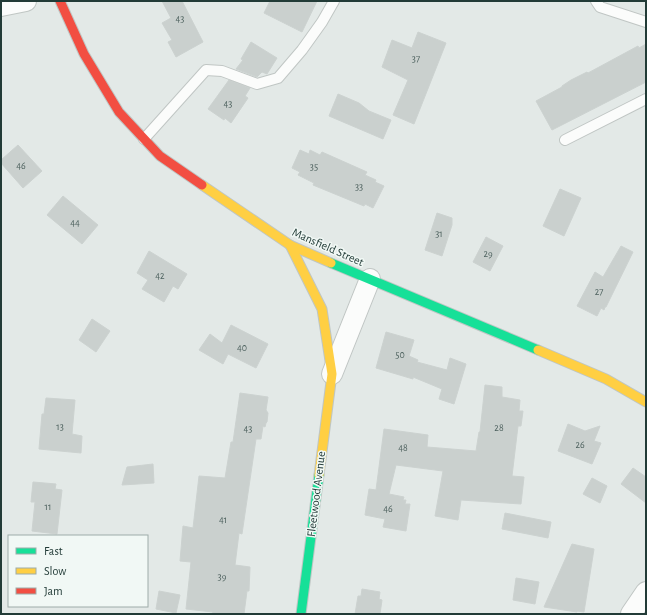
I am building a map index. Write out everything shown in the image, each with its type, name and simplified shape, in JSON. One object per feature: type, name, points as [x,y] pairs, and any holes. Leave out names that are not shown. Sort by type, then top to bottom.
[{"type":"street","points":[[1,6],[26,1]]},
{"type":"street","name":"Mansfield Street","points":[[60,1],[84,54],[119,112],[160,156],[290,245],[606,379],[646,402]]},
{"type":"street","name":"Fleetwood Avenue","points":[[290,245],[322,309],[332,374]]},
{"type":"street","name":"Fleetwood Avenue","points":[[300,614],[332,374],[370,279]]},
{"type":"street","points":[[631,614],[646,592]]},
{"type":"lane","points":[[144,139],[206,70],[222,70],[257,84],[278,78],[310,39],[334,1]]},
{"type":"lane","points":[[596,1],[600,7],[646,22]]},
{"type":"lane","points":[[565,140],[646,99]]},
{"type":"building","points":[[162,1],[182,1],[203,42],[176,57],[168,42],[172,40],[162,23],[171,18]]},
{"type":"building","points":[[270,1],[317,1],[302,32],[264,13]]},
{"type":"building","points":[[418,32],[446,43],[414,124],[393,115],[408,80],[382,67],[392,40],[412,48]]},
{"type":"building","points":[[251,42],[277,58],[267,74],[262,72],[257,77],[236,69],[243,60],[241,59]]},
{"type":"building","points":[[646,44],[646,82],[552,130],[536,101],[562,87],[571,80],[587,72],[588,73],[638,46],[639,48]]},
{"type":"building","points":[[229,80],[250,88],[245,96],[248,98],[231,123],[208,109]]},
{"type":"building","points":[[338,94],[359,103],[369,111],[391,120],[383,139],[329,116]]},
{"type":"building","points":[[18,145],[42,171],[23,188],[1,163],[1,160]]},
{"type":"building","points":[[300,150],[309,154],[310,150],[320,155],[322,152],[367,172],[365,175],[384,186],[373,208],[365,204],[364,206],[313,185],[314,183],[298,175],[300,172],[292,168]]},
{"type":"building","points":[[560,189],[581,198],[564,236],[543,226]]},
{"type":"building","points":[[63,196],[98,225],[82,244],[47,215]]},
{"type":"building","points":[[437,213],[452,218],[452,225],[442,256],[425,250]]},
{"type":"building","points":[[486,237],[503,246],[490,271],[473,262]]},
{"type":"building","points":[[621,246],[633,252],[604,310],[601,308],[597,316],[577,306],[595,272],[603,277]]},
{"type":"building","points":[[149,251],[187,274],[178,289],[173,286],[164,302],[142,289],[148,280],[137,273]]},
{"type":"building","points":[[92,319],[110,331],[96,352],[79,340]]},
{"type":"building","points":[[231,325],[268,344],[256,368],[228,354],[223,364],[199,350],[210,334],[222,343]]},
{"type":"building","points":[[386,332],[414,340],[409,356],[418,360],[417,362],[447,370],[450,358],[466,364],[454,404],[439,399],[442,389],[413,377],[413,379],[376,368]]},
{"type":"building","points":[[485,385],[502,387],[502,397],[520,400],[519,411],[523,411],[521,426],[518,426],[512,476],[524,477],[521,504],[461,500],[458,520],[435,516],[443,471],[396,465],[389,494],[404,497],[403,500],[406,500],[405,504],[410,504],[406,531],[383,527],[385,519],[365,515],[369,489],[376,490],[384,429],[428,435],[427,447],[476,451],[480,432]]},
{"type":"building","points":[[240,393],[268,397],[266,410],[268,413],[267,422],[265,427],[263,426],[261,439],[256,439],[242,534],[239,533],[235,565],[250,567],[249,591],[247,591],[244,614],[212,614],[213,612],[186,609],[191,562],[180,561],[183,526],[193,528],[199,476],[225,478],[231,442],[233,442]]},
{"type":"building","points":[[46,398],[75,400],[72,434],[82,436],[81,453],[39,449],[42,414],[44,414]]},
{"type":"building","points":[[568,424],[585,431],[600,426],[594,441],[601,443],[592,464],[558,451]]},
{"type":"building","points":[[153,464],[154,483],[122,485],[127,467]]},
{"type":"building","points":[[633,468],[646,477],[646,503],[621,484]]},
{"type":"building","points":[[592,478],[607,486],[600,503],[583,494]]},
{"type":"building","points":[[33,482],[56,484],[55,489],[62,490],[57,534],[32,531],[35,502],[31,502]]},
{"type":"building","points":[[505,513],[551,522],[548,538],[502,529]]},
{"type":"building","points":[[572,544],[594,549],[584,612],[544,607]]},
{"type":"building","points":[[516,578],[539,582],[535,604],[513,600]]},
{"type":"building","points":[[362,589],[380,592],[379,599],[382,600],[380,614],[355,614],[358,596],[361,596]]},
{"type":"building","points":[[159,591],[180,595],[176,613],[156,609]]},
{"type":"traffic: fast","points":[[331,263],[538,350]]},
{"type":"traffic: fast","points":[[301,614],[319,475]]},
{"type":"traffic: slow","points":[[202,185],[290,245],[331,263]]},
{"type":"traffic: slow","points":[[290,245],[322,309],[332,374],[319,475]]},
{"type":"traffic: slow","points":[[538,350],[606,379],[646,402]]},
{"type":"traffic: jam","points":[[60,1],[84,54],[119,112],[160,156],[202,185]]}]
